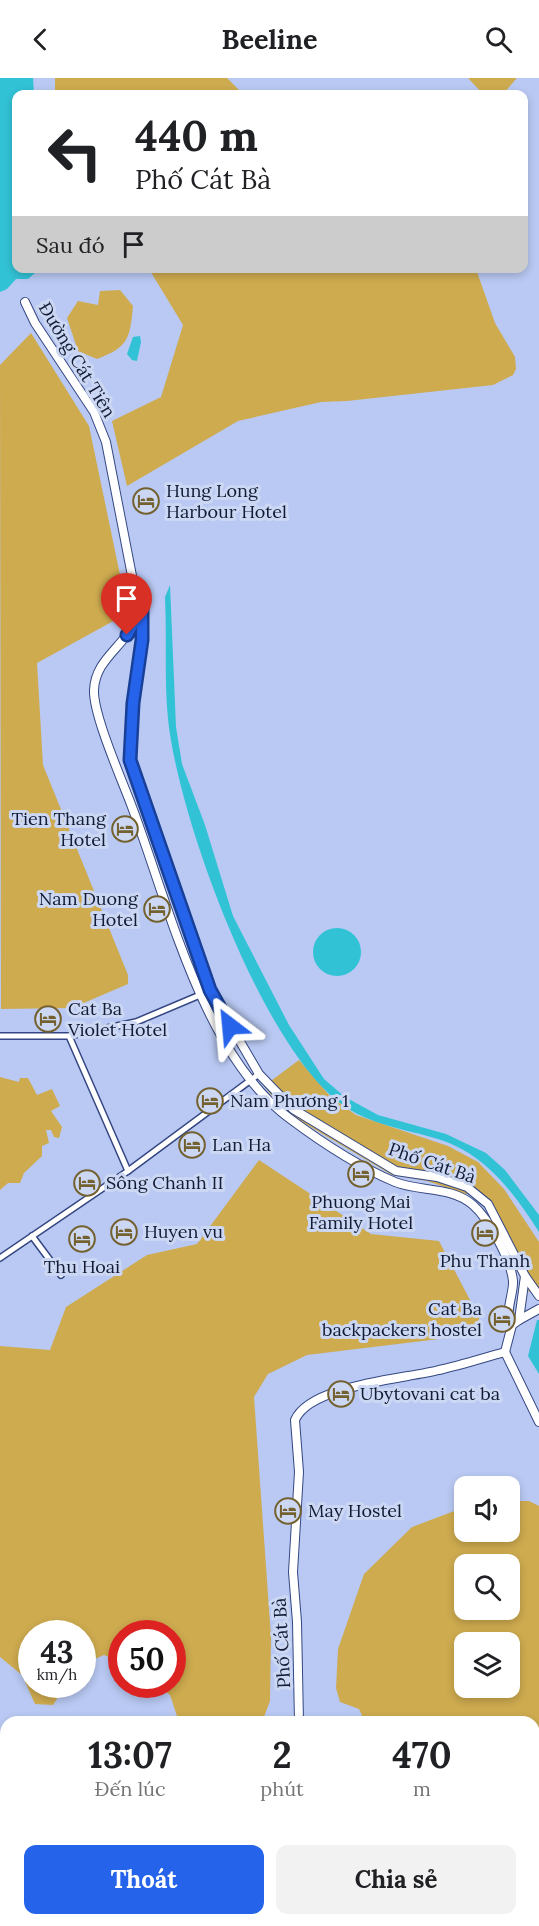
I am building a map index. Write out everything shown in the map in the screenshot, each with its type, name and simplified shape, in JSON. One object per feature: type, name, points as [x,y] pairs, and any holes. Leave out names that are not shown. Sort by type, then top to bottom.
[{"type":"main road","name":"Đường Cát Tiên","points":[[26,302],[35,323],[94,412],[106,442],[133,581],[142,608]]},
{"type":"main road","name":"Phố Cát Bà","points":[[142,608],[142,640],[133,703],[130,760],[210,990],[259,1074],[293,1109],[396,1171],[437,1177],[466,1187],[488,1204],[525,1276],[516,1322],[505,1352],[439,1370],[336,1393],[304,1407],[298,1413],[295,1420],[299,1472],[293,1572],[297,1622],[299,1716]]},
{"type":"main road","name":"Phố Cát Bà","points":[[142,608],[127,635],[99,667],[94,692],[110,749],[200,995],[249,1081],[287,1117],[357,1162],[396,1182],[450,1193],[471,1203],[485,1219],[500,1246],[513,1280],[508,1318],[516,1322]]},
{"type":"main road","points":[[154,865],[165,861]]},
{"type":"main road","points":[[200,995],[210,990]]},
{"type":"main road","points":[[357,1162],[363,1153]]},
{"type":"main road","points":[[471,1203],[477,1195]]},
{"type":"main road","points":[[513,1280],[525,1276],[539,1296]]},
{"type":"main road","points":[[516,1322],[539,1309]]},
{"type":"main road","points":[[505,1352],[539,1422]]},
{"type":"street","points":[[0,1036],[69,1036],[136,1022],[200,995]]},
{"type":"street","points":[[69,1036],[128,1171]]},
{"type":"street","points":[[0,1257],[128,1171],[259,1074]]},
{"type":"street","points":[[32,1236],[61,1275]]},
{"type":"shaded area","points":[[0,78],[33,78],[34,90],[12,90],[12,273],[35,273],[28,279],[16,279],[7,289],[0,292]]},
{"type":"shaded area","points":[[55,78],[227,78],[239,90],[55,90]]},
{"type":"shaded area","points":[[468,78],[517,78],[506,90],[479,90]]},
{"type":"shaded area","points":[[151,273],[477,273],[495,323],[515,357],[516,369],[513,375],[493,385],[321,402],[238,421],[127,486],[112,421],[161,397],[183,325]]},
{"type":"shaded area","points":[[120,290],[133,306],[131,326],[126,340],[116,350],[97,359],[78,351],[67,318],[78,301],[98,305],[100,291]]},
{"type":"shaded area","points":[[31,333],[89,426],[128,613],[37,663],[43,765],[128,975],[128,984],[72,1008],[1,1009],[0,365]]},
{"type":"shaded area","points":[[140,336],[137,361],[132,360],[127,354],[133,337]]},
{"type":"shaded area","points":[[170,585],[176,727],[182,764],[205,825],[233,916],[289,1025],[324,1079],[345,1097],[378,1115],[446,1134],[486,1153],[505,1170],[539,1215],[539,1232],[508,1189],[484,1164],[455,1146],[438,1139],[388,1126],[340,1103],[310,1074],[281,1032],[253,981],[228,926],[188,812],[175,761],[168,719],[166,688],[165,597]]},
{"type":"shaded area","points":[[337,928],[354,935],[361,952],[354,969],[337,976],[320,969],[313,952],[320,935]]},
{"type":"shaded area","points":[[299,1060],[329,1095],[356,1115],[448,1146],[478,1162],[504,1189],[539,1242],[539,1291],[529,1292],[488,1209],[484,1195],[466,1194],[427,1181],[392,1175],[281,1107],[264,1086]]},
{"type":"shaded area","points":[[0,1077],[19,1082],[20,1078],[28,1078],[37,1095],[52,1089],[60,1106],[51,1111],[62,1127],[59,1138],[54,1137],[51,1130],[46,1130],[49,1143],[42,1146],[42,1156],[24,1173],[20,1183],[8,1183],[0,1190]]},
{"type":"shaded area","points":[[259,1160],[371,1234],[439,1241],[479,1317],[479,1328],[464,1336],[307,1355],[268,1374],[254,1397],[271,1637],[270,1701],[264,1716],[177,1716],[171,1698],[186,1698],[186,1620],[108,1620],[108,1657],[104,1655],[96,1658],[96,1620],[18,1620],[18,1672],[0,1657],[0,1346],[50,1350],[66,1307],[147,1255],[197,1244]]},
{"type":"shaded area","points":[[537,1320],[539,1320],[539,1374],[528,1356]]},
{"type":"shaded area","points":[[520,1501],[529,1501],[539,1506],[539,1716],[362,1716],[359,1709],[340,1702],[336,1688],[338,1649],[364,1574],[412,1527],[454,1511],[454,1542],[520,1542]]},
{"type":"shaded area","points":[[32,1698],[58,1698],[53,1705],[35,1704]]},
{"type":"place","name":"Hung Long Harbour Hotel","points":[[146,501]]},
{"type":"place","name":"Tien Thang Hotel","points":[[125,829]]},
{"type":"place","name":"Nam Duong Hotel","points":[[157,909]]},
{"type":"place","name":"Cat Ba Violet Hotel","points":[[48,1019]]},
{"type":"place","name":"Nam Phương 1","points":[[210,1101]]},
{"type":"place","name":"Lan Ha","points":[[192,1145]]},
{"type":"place","name":"Phuong Mai Family Hotel","points":[[361,1174]]},
{"type":"place","name":"Sông Chanh II","points":[[87,1183]]},
{"type":"place","name":"Huyen vu","points":[[124,1232]]},
{"type":"place","name":"Phu Thanh","points":[[485,1233]]},
{"type":"place","name":"Thu Hoai","points":[[82,1239]]},
{"type":"place","name":"Cat Ba backpackers hostel","points":[[502,1319]]},
{"type":"place","name":"Ubytovani cat ba","points":[[341,1394]]},
{"type":"place","name":"May Hostel","points":[[288,1511]]},
{"type":"route","points":[[127,635],[142,608],[142,640],[133,703],[130,760],[210,990],[230,1026]]}]
